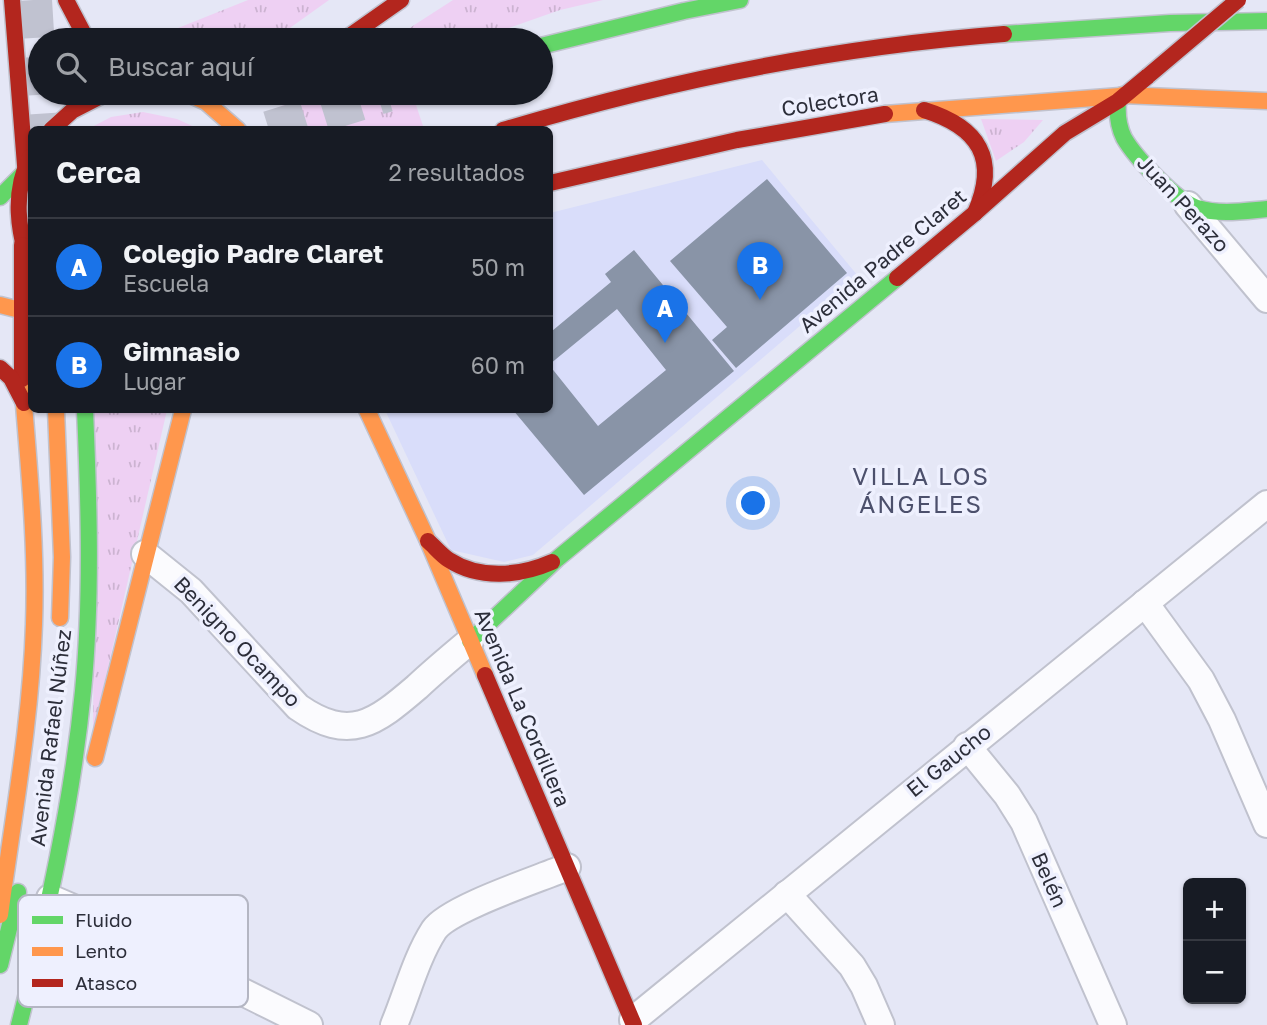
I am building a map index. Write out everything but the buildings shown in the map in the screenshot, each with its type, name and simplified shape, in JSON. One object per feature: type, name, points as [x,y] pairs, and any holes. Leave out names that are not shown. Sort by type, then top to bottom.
[{"type":"main road","points":[[0,915],[7,809],[28,706],[34,604],[34,544],[24,402],[27,312],[19,214],[26,165],[20,123],[16,18],[10,0]]},
{"type":"main road","points":[[66,0],[80,28]]},
{"type":"main road","points":[[74,0],[77,22]]},
{"type":"main road","points":[[361,28],[401,0]]},
{"type":"main road","points":[[553,43],[740,0]]},
{"type":"main road","name":"Avenida Padre Claret","points":[[470,641],[557,559],[975,213],[1065,133],[1120,98],[1238,0]]},
{"type":"main road","points":[[518,126],[677,83],[760,66],[944,37],[1107,24],[1267,21]]},
{"type":"main road","points":[[1171,57],[1168,64],[1172,77],[1186,89],[1206,97]]},
{"type":"main road","name":"Colectora","points":[[553,182],[714,143],[852,119],[924,110],[1017,102],[1120,98],[1206,97],[1267,101]]},
{"type":"main road","name":"Juan Perazo","points":[[1120,98],[1116,114],[1125,140],[1188,205]]},
{"type":"main road","points":[[55,126],[72,111],[84,105]]},
{"type":"main road","points":[[207,105],[221,113],[234,126]]},
{"type":"main road","points":[[924,110],[957,122],[979,145],[985,162],[986,181],[975,213]]},
{"type":"main road","points":[[0,197],[26,165]]},
{"type":"main road","points":[[1188,205],[1205,211],[1223,212],[1267,209]]},
{"type":"main road","points":[[22,245],[28,262]]},
{"type":"main road","points":[[0,305],[27,312]]},
{"type":"main road","points":[[0,368],[11,377],[24,402]]},
{"type":"main road","name":"Avenida Rafael Núñez","points":[[56,413],[62,557],[58,638]]},
{"type":"main road","name":"Avenida Rafael Núñez","points":[[51,895],[73,767],[86,653],[89,544],[85,413]]},
{"type":"main road","points":[[55,869],[88,781],[182,413]]},
{"type":"main road","points":[[174,444],[191,413]]},
{"type":"main road","name":"Avenida La Cordillera","points":[[368,413],[428,541],[634,1023]]},
{"type":"main road","name":"Avenida Padre Claret","points":[[428,541],[446,559],[470,570],[517,573],[542,567],[557,559]]},
{"type":"main road","points":[[0,965],[20,881]]},
{"type":"main road","name":"Avenida Rafael Núñez","points":[[19,1025],[23,1007]]},
{"type":"street","name":"Juan Perazo","points":[[1188,205],[1267,299]]},
{"type":"street","name":"El Gaucho","points":[[634,1023],[967,746],[1267,504]]},
{"type":"street","name":"Benigno Ocampo","points":[[145,554],[191,591],[298,707],[311,716],[333,724],[352,726],[371,722],[389,711],[470,641]]},
{"type":"street","points":[[1145,603],[1200,680],[1222,720],[1267,824]]},
{"type":"street","name":"Belén","points":[[967,746],[1007,795],[1024,822],[1113,1025]]},
{"type":"street","points":[[394,1025],[428,940],[443,920],[463,909],[567,867]]},
{"type":"street","points":[[787,894],[852,966],[881,1025]]},
{"type":"street","points":[[248,995],[309,1025]]},
{"type":"shaded area","points":[[762,160],[858,276],[533,555],[504,562],[451,550],[386,413],[553,413],[553,212]]},
{"type":"green space","points":[[248,0],[329,0],[290,28],[178,28]]},
{"type":"green space","points":[[453,0],[603,0],[560,10],[508,28],[410,28]]},
{"type":"green space","points":[[284,105],[416,105],[423,126],[287,126],[274,109]]},
{"type":"green space","points":[[143,112],[177,119],[192,126],[94,126],[111,117]]},
{"type":"green space","points":[[981,119],[1043,120],[1024,142],[996,161]]},
{"type":"green space","points":[[95,413],[166,413],[93,733]]},
{"type":"tunnel","points":[[33,0],[35,28]]},
{"type":"tunnel","points":[[39,105],[41,126]]},
{"type":"tunnel","points":[[282,126],[349,105]]},
{"type":"traffic: fast","points":[[553,43],[740,0]]},
{"type":"traffic: fast","points":[[1004,34],[1170,23],[1267,21]]},
{"type":"traffic: fast","points":[[1118,101],[1118,120],[1124,138],[1146,167],[1178,197],[1197,208],[1214,211],[1267,209]]},
{"type":"traffic: fast","points":[[0,197],[22,175]]},
{"type":"traffic: fast","points":[[470,641],[557,559],[897,278]]},
{"type":"traffic: fast","points":[[49,895],[72,775],[86,656],[89,586],[85,413]]},
{"type":"traffic: fast","points":[[0,965],[18,892]]},
{"type":"traffic: fast","points":[[19,1025],[23,1007]]},
{"type":"traffic: slow","points":[[1122,95],[1267,101]]},
{"type":"traffic: slow","points":[[885,114],[1120,96]]},
{"type":"traffic: slow","points":[[209,105],[233,126]]},
{"type":"traffic: slow","points":[[0,305],[28,312]]},
{"type":"traffic: slow","points":[[0,915],[25,733],[34,624],[33,532],[22,379]]},
{"type":"traffic: slow","points":[[56,413],[62,557],[60,618]]},
{"type":"traffic: slow","points":[[95,758],[182,413]]},
{"type":"traffic: slow","points":[[368,413],[428,541],[485,675]]},
{"type":"traffic: jam","points":[[12,0],[25,165]]},
{"type":"traffic: jam","points":[[66,0],[81,28]]},
{"type":"traffic: jam","points":[[361,28],[401,0]]},
{"type":"traffic: jam","points":[[1148,76],[1238,0]]},
{"type":"traffic: jam","points":[[517,126],[626,96],[751,68],[877,48],[1004,34]]},
{"type":"traffic: jam","points":[[897,278],[1065,133],[1118,101],[1148,76]]},
{"type":"traffic: jam","points":[[55,126],[72,111],[84,105]]},
{"type":"traffic: jam","points":[[924,110],[959,126],[971,136],[979,148],[984,161],[985,177],[975,213]]},
{"type":"traffic: jam","points":[[553,182],[737,140],[885,114]]},
{"type":"traffic: jam","points":[[28,162],[19,198],[20,226],[28,261]]},
{"type":"traffic: jam","points":[[22,245],[22,379]]},
{"type":"traffic: jam","points":[[0,368],[11,378],[24,403]]},
{"type":"traffic: jam","points":[[428,541],[449,560],[474,571],[514,573],[552,562]]},
{"type":"traffic: jam","points":[[485,675],[634,1025]]},
{"type":"place","name":"Gimnasio","points":[[760,300]]},
{"type":"place","name":"Colegio Padre Claret","points":[[665,343]]},
{"type":"district","name":"VILLA LOS ÁNGELES","points":[[921,491]]}]
